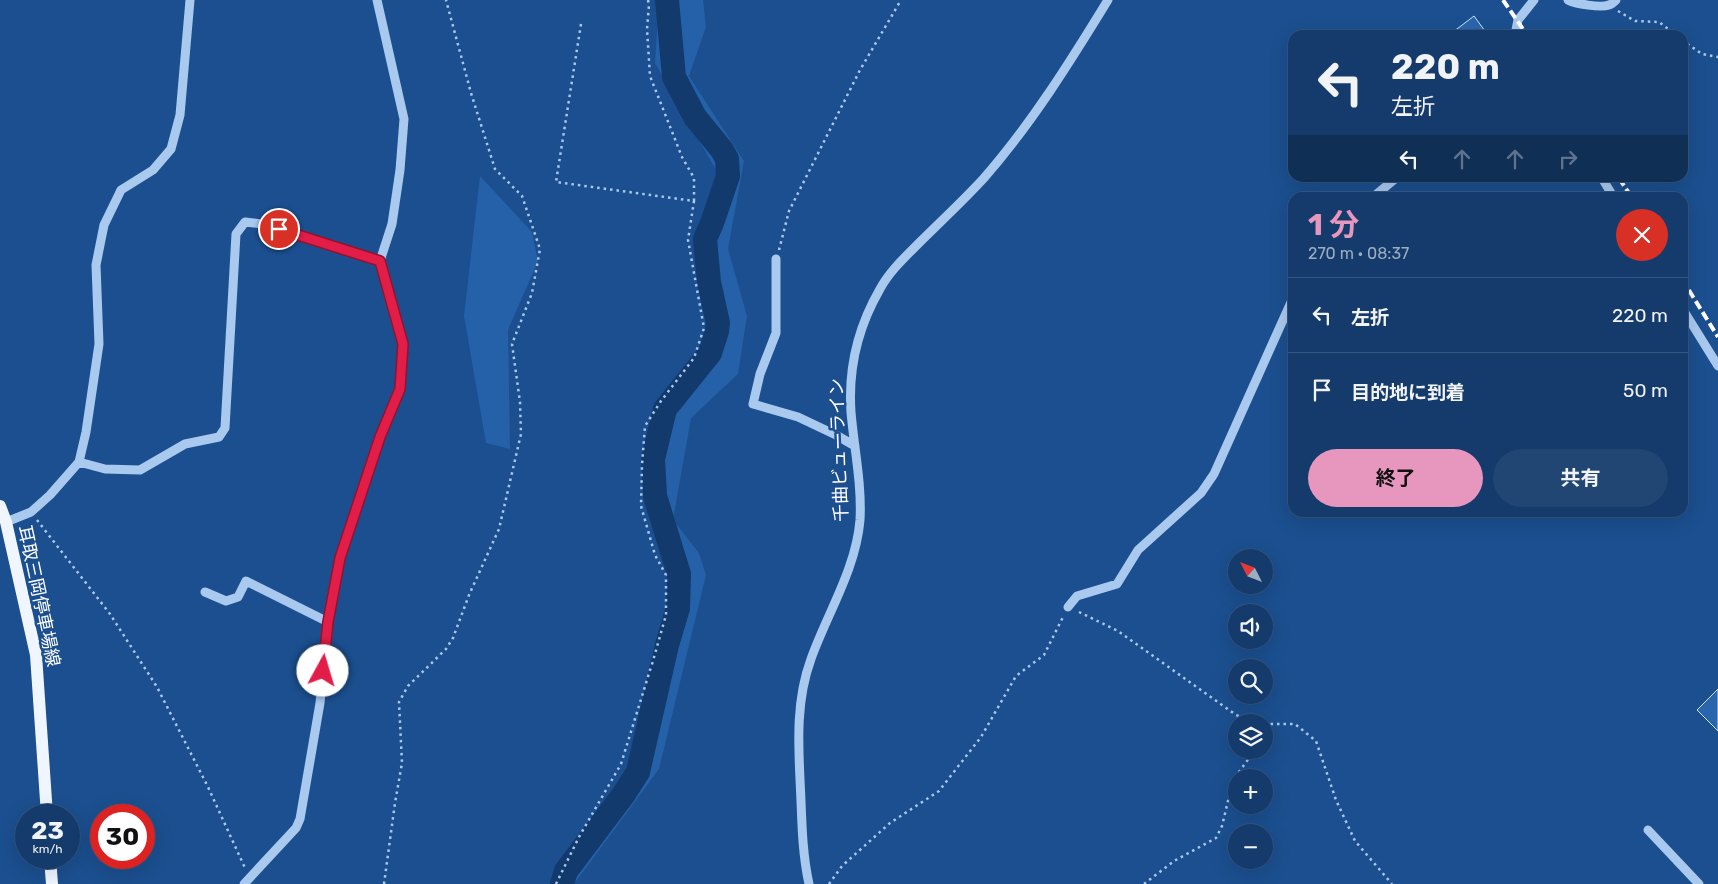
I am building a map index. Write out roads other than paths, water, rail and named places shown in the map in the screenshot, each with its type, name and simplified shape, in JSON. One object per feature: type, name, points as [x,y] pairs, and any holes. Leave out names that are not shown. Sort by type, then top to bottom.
[{"type":"main road","name":"耳取三岡停車場線","points":[[0,506],[6,522],[36,656],[46,804]]},
{"type":"main road","points":[[51,869],[52,884]]},
{"type":"street","points":[[6,522],[31,512],[50,495],[79,462],[86,432],[99,344],[96,265],[104,225],[120,190],[153,170],[170,149],[180,115],[190,0]]},
{"type":"street","points":[[249,882],[296,828],[300,820],[320,704],[328,622],[343,549],[380,437],[400,389],[403,344],[380,261],[392,224],[400,170],[404,119],[377,0]]},
{"type":"street","name":"千曲ビューライン","points":[[809,884],[803,840],[798,739],[800,710],[804,682],[811,659],[847,572],[856,544],[860,521],[860,493],[851,410],[851,374],[856,341],[881,287],[902,260],[978,184],[1009,149],[1067,67],[1108,0]]},
{"type":"street","points":[[1515,30],[1518,20],[1534,0]]},
{"type":"street","points":[[1568,0],[1590,5],[1612,3]]},
{"type":"street","points":[[1379,192],[1391,182]]},
{"type":"street","points":[[79,462],[104,469],[140,470],[185,444],[219,437],[226,428],[236,234],[245,222],[262,224],[380,261]]},
{"type":"street","points":[[776,259],[776,333],[760,374],[753,404],[798,417],[855,446]]},
{"type":"street","points":[[1068,607],[1077,596],[1117,584],[1138,550],[1201,493],[1214,474],[1288,309]]},
{"type":"street","points":[[1688,318],[1718,366]]},
{"type":"street","points":[[205,592],[226,601],[238,597],[246,581],[328,622]]},
{"type":"street","points":[[1648,830],[1699,884]]},
{"type":"waterway","points":[[562,884],[566,871],[624,794],[638,772],[667,645],[678,608],[679,574],[655,496],[653,459],[665,409],[710,353],[718,323],[709,282],[705,239],[728,176],[727,159],[695,117],[674,77],[667,0]]},
{"type":"railway","points":[[1503,0],[1524,30]]},
{"type":"railway","points":[[1622,182],[1628,192]]},
{"type":"railway","points":[[1688,289],[1718,337]]}]
